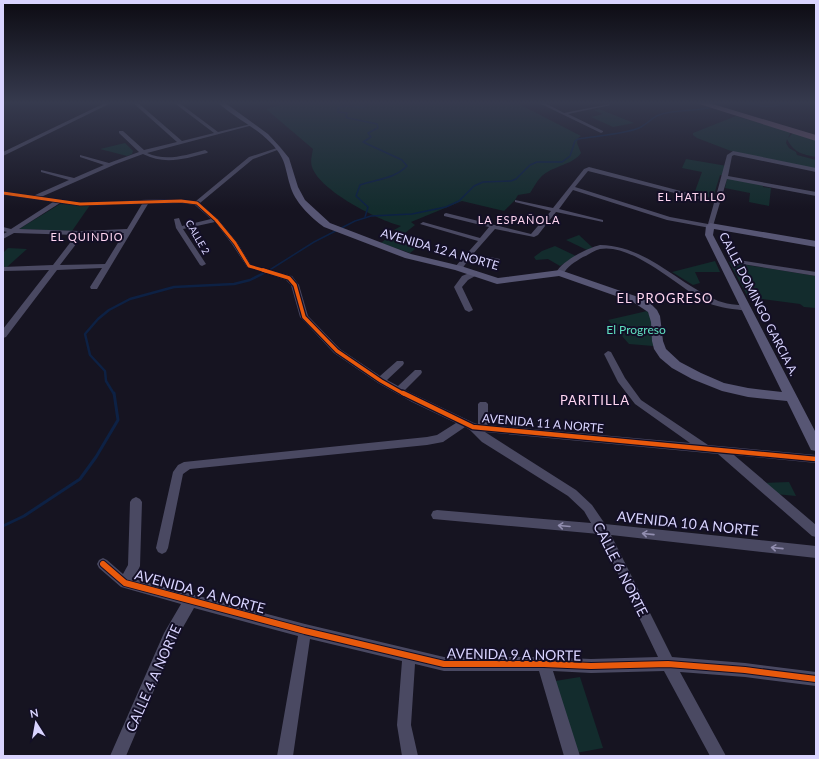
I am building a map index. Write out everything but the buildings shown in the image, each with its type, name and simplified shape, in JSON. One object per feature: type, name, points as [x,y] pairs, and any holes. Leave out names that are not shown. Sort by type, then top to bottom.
[{"type":"street","points":[[3,154],[37,137]]},
{"type":"street","points":[[127,137],[142,152],[160,159],[191,156],[205,152]]},
{"type":"street","points":[[175,137],[180,142]]},
{"type":"street","points":[[34,197],[142,152],[199,137]]},
{"type":"street","name":"AVENIDA 12 A NORTE","points":[[268,137],[286,158],[294,187],[302,201],[319,219],[327,225],[408,256],[458,268],[497,281],[560,273],[637,300],[651,308],[657,320],[657,338],[660,349],[666,358],[689,373],[723,388],[791,397]]},
{"type":"street","points":[[3,193],[80,204],[181,201],[197,203],[251,158],[278,148]]},
{"type":"street","name":"CALLE DOMINGO GARCIA A.","points":[[816,170],[739,153],[733,153],[730,155],[710,226],[709,235],[816,446]]},
{"type":"street","points":[[82,156],[109,165]]},
{"type":"street","points":[[446,215],[532,236],[536,234],[586,170],[589,169],[717,202]]},
{"type":"street","points":[[43,171],[74,180]]},
{"type":"street","points":[[725,177],[816,194]]},
{"type":"street","points":[[572,188],[669,219],[816,244]]},
{"type":"street","points":[[517,200],[600,221]]},
{"type":"street","points":[[3,237],[59,201]]},
{"type":"street","points":[[94,287],[105,266],[147,202]]},
{"type":"street","name":"AVENIDA 11 A NORTE","points":[[197,203],[216,220],[235,243],[249,266],[289,278],[295,285],[304,317],[337,351],[381,382],[474,426],[816,459]]},
{"type":"street","name":"CALLE 2","points":[[177,219],[179,228],[202,264]]},
{"type":"street","points":[[179,228],[216,220]]},
{"type":"street","points":[[423,224],[482,240]]},
{"type":"street","points":[[458,268],[493,226]]},
{"type":"street","points":[[3,229],[12,231],[81,233],[129,230]]},
{"type":"street","points":[[3,335],[81,233]]},
{"type":"street","points":[[560,273],[561,270],[570,262],[588,252],[600,247],[610,247],[650,261],[709,300],[721,304],[747,308]]},
{"type":"street","points":[[468,255],[498,260]]},
{"type":"street","points":[[732,261],[816,274]]},
{"type":"street","points":[[3,269],[54,269],[105,266]]},
{"type":"street","points":[[468,310],[458,288],[465,278],[474,273]]},
{"type":"street","points":[[608,354],[621,380],[638,402],[706,449]]},
{"type":"street","points":[[381,382],[400,363]]},
{"type":"street","points":[[399,391],[418,372]]},
{"type":"street","points":[[162,548],[178,472],[188,465],[439,439],[474,426],[483,404]]},
{"type":"street","name":"CALLE 6 NORTE","points":[[474,426],[486,439],[572,493],[588,508],[602,529],[668,664],[718,756]]},
{"type":"street","points":[[722,451],[816,532]]},
{"type":"street","points":[[103,564],[125,583],[134,566],[136,502]]},
{"type":"street","name":"AVENIDA 10 A NORTE","points":[[437,515],[602,529],[816,552]]},
{"type":"street","name":"AVENIDA 9 A NORTE","points":[[125,583],[305,631],[444,664],[544,664],[591,666],[668,664],[745,670],[816,679]]},
{"type":"street","name":"CALLE 4 A NORTE","points":[[118,756],[169,638],[191,600]]},
{"type":"street","points":[[285,756],[305,631]]},
{"type":"street","points":[[409,656],[404,724],[410,756]]},
{"type":"street","points":[[544,664],[572,756]]},
{"type":"green space","points":[[299,137],[579,137],[577,143],[581,153],[574,160],[543,175],[530,193],[518,195],[504,211],[462,201],[411,222],[415,225],[405,233],[394,230],[401,226],[365,211],[326,186],[317,176],[312,167],[311,160],[313,149]]},
{"type":"green space","points":[[810,137],[816,139],[816,157],[799,152],[787,139],[786,143],[789,148],[796,152],[797,155],[816,160],[816,169],[731,151],[697,138]]},
{"type":"green space","points":[[125,143],[133,151],[132,154],[127,156],[100,149]]},
{"type":"green space","points":[[686,159],[727,166],[724,176],[720,175],[713,198],[694,194],[702,172],[682,168]]},
{"type":"green space","points":[[727,178],[771,188],[769,206],[749,202],[750,193],[725,188]]},
{"type":"green space","points":[[60,204],[90,205],[72,231],[19,229]]},
{"type":"green space","points":[[394,232],[424,242],[410,253],[381,243]]},
{"type":"green space","points":[[579,235],[593,248],[587,250],[566,240]]},
{"type":"green space","points":[[555,246],[576,256],[560,266],[548,259],[536,260],[534,257],[542,251]]},
{"type":"green space","points":[[8,248],[27,249],[7,267],[3,267],[3,253]]},
{"type":"green space","points":[[715,261],[720,272],[695,272],[700,283],[693,285],[672,272]]},
{"type":"green space","points":[[729,262],[816,276],[816,308],[804,307],[800,304],[748,297]]},
{"type":"green space","name":"El Progreso","points":[[647,311],[652,319],[653,346],[629,344],[608,320]]},
{"type":"green space","points":[[789,482],[796,496],[775,494],[762,483]]},
{"type":"green space","points":[[580,677],[603,748],[576,753],[555,681]]},
{"type":"waterway","points":[[365,217],[368,207],[356,196],[360,185],[397,174],[407,166],[402,160],[363,142],[370,137]]},
{"type":"waterway","points":[[268,271],[314,242],[355,221],[371,216],[412,214],[446,207],[459,201],[474,186],[483,182],[511,181],[516,179],[530,165],[537,162],[562,162],[570,156],[575,141],[589,137]]},
{"type":"waterway","points":[[114,394],[106,381],[105,371],[90,355],[85,334],[98,319],[109,310],[130,299],[174,287],[234,284],[250,280],[268,271]]},
{"type":"waterway","points":[[3,526],[24,516],[80,479],[96,457],[118,420],[114,393]]},
{"type":"cycle path","points":[[3,193],[80,204],[181,201],[197,203],[216,220],[235,243],[249,266],[289,278],[295,285],[304,317],[337,351],[381,381],[415,400],[473,427],[816,459]]},
{"type":"cycle path","points":[[103,564],[125,583],[305,631],[444,664],[544,664],[591,666],[668,664],[745,670],[816,679]]},
{"type":"district","name":"EL HATILLO","points":[[692,196]]},
{"type":"district","name":"LA ESPAÑOLA","points":[[519,219]]},
{"type":"district","name":"EL QUINDIO","points":[[87,236]]},
{"type":"district","name":"EL PROGRESO","points":[[665,298]]},
{"type":"district","name":"PARITILLA","points":[[595,400]]}]
